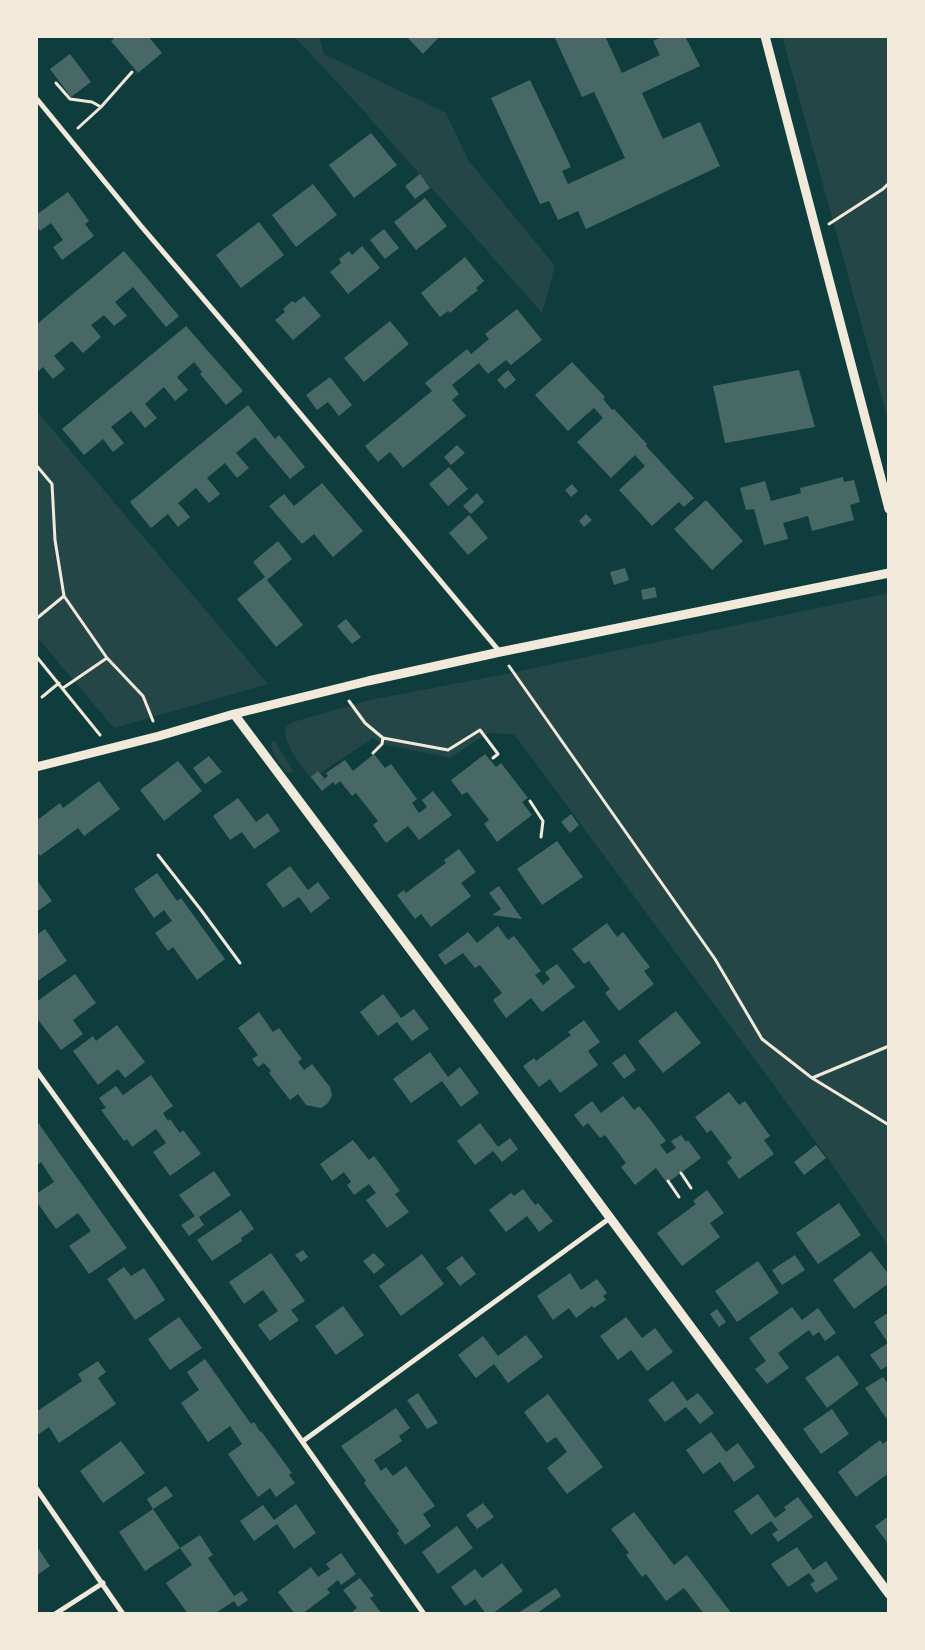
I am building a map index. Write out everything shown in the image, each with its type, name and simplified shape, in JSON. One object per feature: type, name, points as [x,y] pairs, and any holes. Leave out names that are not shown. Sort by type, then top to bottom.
[{"type":"street","points":[[765,36],[889,509]]},
{"type":"street","points":[[36,98],[500,652]]},
{"type":"street","points":[[36,767],[159,736],[234,714],[344,687],[500,652],[889,573]]},
{"type":"street","points":[[234,714],[889,1594]]},
{"type":"street","points":[[36,1070],[424,1614]]},
{"type":"street","points":[[303,1442],[610,1218]]},
{"type":"street","points":[[36,1488],[124,1614]]},
{"type":"street","points":[[55,1614],[103,1583]]},
{"type":"path","points":[[78,128],[132,72]]},
{"type":"path","points":[[56,84],[70,99],[92,102],[100,107]]},
{"type":"path","points":[[816,232],[883,189],[889,183]]},
{"type":"path","points":[[36,465],[52,484],[56,540],[64,596],[107,658],[143,696],[159,736]]},
{"type":"path","points":[[36,619],[64,596]]},
{"type":"path","points":[[36,656],[109,748]]},
{"type":"path","points":[[63,688],[107,658]]},
{"type":"path","points":[[514,672],[715,959],[762,1039],[812,1078],[889,1125]]},
{"type":"path","points":[[42,697],[59,684]]},
{"type":"path","points":[[344,687],[349,702],[365,723],[384,738],[448,750],[480,730],[498,754],[494,758]]},
{"type":"path","points":[[373,752],[382,744],[384,738]]},
{"type":"path","points":[[530,801],[543,821],[541,837]]},
{"type":"path","points":[[158,855],[240,964]]},
{"type":"path","points":[[812,1078],[889,1046]]},
{"type":"path","points":[[681,1172],[691,1188]]},
{"type":"path","points":[[668,1181],[679,1197]]},
{"type":"shaded area","points":[[294,36],[319,36],[324,54],[446,113],[468,160],[555,266],[542,313],[362,109]]},
{"type":"shaded area","points":[[782,36],[889,36],[889,424]]},
{"type":"shaded area","points":[[36,410],[268,684],[114,728],[36,636]]},
{"type":"shaded area","points":[[889,593],[889,1247],[827,1157],[514,734],[488,733],[450,758],[382,744],[373,738],[311,779],[290,748],[285,735],[285,728],[293,722],[370,700],[501,675]]},
{"type":"shaded area","points":[[273,741],[294,772],[287,773],[278,762],[272,751],[271,742]]},
{"type":"building","points":[[117,36],[148,36],[162,53],[138,73],[111,41]]},
{"type":"building","points":[[406,36],[440,36],[423,54]]},
{"type":"building","points":[[554,36],[605,36],[622,73],[660,55],[653,41],[663,36],[685,36],[700,66],[642,93],[663,139],[700,122],[720,166],[586,229],[578,211],[558,220],[549,201],[540,204],[491,98],[530,80],[571,167],[562,171],[568,184],[625,158],[594,92],[582,97]]},
{"type":"building","points":[[70,54],[91,82],[71,97],[50,69]]},
{"type":"building","points":[[371,133],[397,165],[354,198],[329,165]]},
{"type":"building","points":[[420,174],[430,188],[415,199],[405,186]]},
{"type":"building","points":[[313,184],[337,215],[296,247],[272,215]]},
{"type":"building","points":[[68,192],[89,221],[85,224],[94,236],[62,260],[53,247],[63,240],[51,223],[40,231],[36,225],[36,215]]},
{"type":"building","points":[[425,198],[447,226],[416,250],[394,222]]},
{"type":"building","points":[[259,222],[284,255],[241,288],[216,255]]},
{"type":"building","points":[[384,229],[399,248],[385,259],[370,240]]},
{"type":"building","points":[[362,246],[380,268],[348,294],[330,272],[341,263],[339,259],[349,251],[352,255]]},
{"type":"building","points":[[124,251],[179,316],[166,327],[133,287],[115,302],[127,316],[114,326],[104,315],[91,325],[101,337],[83,353],[72,341],[54,356],[65,369],[53,379],[43,367],[36,373],[36,325]]},
{"type":"building","points":[[465,257],[484,281],[476,288],[478,290],[450,313],[448,311],[440,317],[421,293]]},
{"type":"building","points":[[304,296],[321,316],[293,340],[275,320],[285,312],[283,309],[292,301],[295,303]]},
{"type":"building","points":[[517,309],[542,340],[511,365],[506,360],[488,374],[479,363],[452,385],[459,394],[452,400],[466,416],[403,468],[390,452],[378,462],[365,446],[432,391],[425,383],[467,349],[471,354],[489,339],[485,334]]},
{"type":"building","points":[[390,321],[409,344],[364,382],[344,358]]},
{"type":"building","points":[[186,326],[243,391],[226,405],[200,374],[202,372],[194,362],[177,377],[188,390],[175,401],[164,387],[145,404],[157,418],[145,428],[131,411],[111,427],[124,443],[113,452],[103,439],[84,455],[62,429]]},
{"type":"building","points":[[572,362],[605,397],[603,399],[612,410],[614,409],[647,444],[646,446],[694,498],[684,507],[679,502],[652,526],[619,490],[645,466],[635,455],[611,478],[577,442],[603,418],[594,408],[568,431],[535,395]]},
{"type":"building","points":[[508,370],[516,380],[505,389],[497,380]]},
{"type":"building","points":[[799,370],[815,427],[725,443],[713,386]]},
{"type":"building","points":[[330,377],[352,405],[339,416],[328,402],[317,410],[306,395]]},
{"type":"building","points":[[248,405],[275,439],[279,435],[305,467],[290,479],[255,437],[236,453],[249,468],[237,478],[225,463],[207,478],[220,494],[209,503],[196,488],[178,503],[190,517],[178,527],[168,514],[151,528],[130,502]]},
{"type":"building","points":[[457,445],[465,453],[451,465],[444,457]]},
{"type":"building","points":[[449,467],[468,489],[448,506],[429,484]]},
{"type":"building","points":[[843,477],[844,482],[854,480],[860,502],[850,505],[854,520],[812,531],[808,516],[783,523],[788,539],[764,545],[754,509],[746,510],[740,488],[765,481],[771,501],[801,493],[800,488]]},
{"type":"building","points":[[322,483],[363,531],[333,557],[314,534],[302,544],[269,506],[284,494],[294,506]]},
{"type":"building","points":[[572,484],[578,491],[571,497],[565,490]]},
{"type":"building","points":[[477,493],[484,502],[471,514],[463,506]]},
{"type":"building","points":[[706,500],[743,541],[712,570],[674,529]]},
{"type":"building","points":[[586,514],[592,520],[584,527],[579,521]]},
{"type":"building","points":[[469,515],[488,538],[468,555],[449,533]]},
{"type":"building","points":[[278,541],[292,559],[267,580],[303,625],[276,647],[237,599],[265,577],[253,562]]},
{"type":"building","points":[[625,568],[629,580],[614,585],[610,572]]},
{"type":"building","points":[[655,587],[657,597],[643,600],[641,590]]},
{"type":"building","points":[[346,619],[361,637],[352,644],[337,626]]},
{"type":"building","points":[[374,754],[385,768],[391,764],[417,799],[412,803],[419,813],[427,807],[422,800],[433,791],[452,815],[419,840],[408,826],[386,843],[373,825],[378,821],[356,793],[352,796],[340,781],[335,785],[333,782],[322,791],[311,777],[318,771],[324,778],[320,782],[328,776],[326,773],[345,760],[353,771]]},
{"type":"building","points":[[485,754],[496,767],[501,763],[528,798],[522,802],[532,815],[497,842],[484,824],[489,820],[467,792],[462,795],[451,780]]},
{"type":"building","points":[[209,756],[222,772],[205,784],[193,768]]},
{"type":"building","points":[[178,761],[202,791],[164,821],[140,790]]},
{"type":"building","points":[[99,781],[120,809],[84,836],[78,828],[40,856],[36,851],[36,821],[60,803],[63,808]]},
{"type":"building","points":[[238,798],[256,822],[268,813],[280,831],[254,849],[242,832],[230,840],[213,816]]},
{"type":"building","points":[[571,814],[579,825],[570,833],[561,822]]},
{"type":"building","points":[[557,841],[583,877],[542,905],[517,869]]},
{"type":"building","points":[[459,849],[476,872],[461,883],[471,896],[431,927],[421,914],[415,919],[397,895],[404,890],[406,893],[446,863],[444,860]]},
{"type":"building","points":[[290,866],[308,890],[318,882],[330,898],[311,913],[299,897],[283,908],[266,884]]},
{"type":"building","points":[[157,873],[177,901],[181,898],[225,959],[197,980],[173,947],[168,951],[155,933],[172,921],[164,910],[154,918],[134,889]]},
{"type":"building","points":[[36,879],[52,901],[36,912]]},
{"type":"building","points":[[499,886],[522,919],[492,915],[501,909],[489,893]]},
{"type":"building","points":[[607,923],[617,937],[623,932],[650,967],[644,971],[654,984],[619,1011],[605,993],[610,989],[589,961],[584,964],[572,949]]},
{"type":"building","points":[[498,926],[508,940],[514,936],[541,971],[535,975],[543,985],[550,979],[545,972],[557,964],[575,987],[542,1012],[531,998],[506,1018],[493,1000],[502,993],[480,965],[475,968],[463,953],[445,965],[438,955],[468,932],[477,943]]},
{"type":"building","points":[[45,929],[67,961],[36,982],[36,935]]},
{"type":"building","points":[[75,974],[96,1003],[73,1020],[83,1034],[61,1050],[36,1017],[36,1002]]},
{"type":"building","points":[[383,994],[401,1018],[414,1009],[429,1029],[412,1041],[397,1022],[378,1036],[360,1012]]},
{"type":"building","points":[[676,1011],[701,1043],[663,1073],[638,1041]]},
{"type":"building","points":[[259,1012],[273,1032],[279,1028],[302,1059],[298,1062],[304,1070],[312,1064],[330,1087],[332,1096],[328,1103],[321,1108],[306,1105],[298,1094],[290,1100],[269,1073],[271,1071],[264,1063],[258,1067],[252,1059],[258,1055],[238,1028]]},
{"type":"building","points":[[584,1020],[600,1042],[588,1051],[598,1065],[560,1093],[550,1079],[539,1087],[523,1066],[534,1058],[536,1061],[571,1035],[568,1032]]},
{"type":"building","points":[[117,1025],[145,1062],[125,1078],[118,1069],[98,1085],[73,1051],[93,1036],[96,1041]]},
{"type":"building","points":[[430,1052],[448,1077],[460,1067],[479,1093],[461,1107],[442,1081],[411,1103],[393,1079]]},
{"type":"building","points":[[625,1054],[636,1070],[624,1079],[612,1063]]},
{"type":"building","points":[[151,1075],[173,1106],[163,1113],[168,1121],[170,1119],[180,1133],[183,1130],[201,1154],[170,1176],[153,1152],[166,1143],[156,1129],[132,1147],[127,1139],[124,1141],[101,1110],[106,1108],[99,1098],[116,1086],[123,1095]]},
{"type":"building","points":[[729,1092],[739,1105],[745,1101],[770,1136],[764,1140],[774,1154],[739,1179],[727,1162],[732,1158],[711,1130],[707,1133],[695,1117]]},
{"type":"building","points":[[623,1096],[634,1110],[639,1106],[652,1122],[666,1141],[660,1145],[667,1154],[676,1148],[671,1141],[681,1135],[686,1142],[688,1140],[701,1158],[667,1183],[656,1168],[635,1185],[621,1167],[626,1163],[605,1135],[600,1138],[588,1123],[583,1127],[574,1115],[592,1101],[601,1113]]},
{"type":"building","points":[[36,1120],[127,1248],[89,1274],[69,1246],[91,1231],[78,1213],[56,1229],[36,1201],[36,1194],[54,1182],[41,1162],[36,1166]]},
{"type":"building","points":[[480,1123],[498,1147],[510,1138],[518,1149],[502,1162],[493,1151],[475,1165],[457,1141]]},
{"type":"building","points":[[353,1140],[369,1160],[374,1156],[400,1191],[395,1194],[409,1212],[387,1228],[366,1200],[376,1193],[369,1184],[354,1195],[347,1185],[351,1182],[344,1172],[332,1181],[320,1164]]},
{"type":"building","points":[[816,1145],[826,1158],[804,1175],[794,1162]]},
{"type":"building","points":[[214,1171],[231,1195],[199,1217],[204,1225],[189,1236],[181,1225],[195,1216],[179,1195]]},
{"type":"building","points":[[523,1189],[535,1205],[538,1203],[553,1221],[539,1232],[527,1216],[506,1232],[489,1210],[511,1193],[514,1196]]},
{"type":"building","points":[[707,1190],[724,1213],[710,1223],[720,1237],[682,1266],[657,1233],[696,1204],[693,1201]]},
{"type":"building","points":[[839,1203],[861,1235],[818,1264],[796,1233]]},
{"type":"building","points":[[241,1210],[254,1229],[241,1238],[242,1241],[212,1261],[197,1240]]},
{"type":"building","points":[[303,1250],[308,1257],[301,1262],[295,1255]]},
{"type":"building","points":[[871,1251],[889,1275],[889,1283],[854,1309],[833,1280]]},
{"type":"building","points":[[271,1253],[305,1301],[291,1310],[299,1320],[270,1341],[258,1325],[278,1311],[263,1290],[244,1304],[229,1282]]},
{"type":"building","points":[[374,1253],[385,1265],[374,1274],[363,1261]]},
{"type":"building","points":[[422,1254],[444,1284],[401,1316],[379,1286]]},
{"type":"building","points":[[795,1255],[805,1270],[782,1285],[772,1270]]},
{"type":"building","points":[[462,1256],[476,1274],[460,1286],[446,1268]]},
{"type":"building","points":[[758,1261],[779,1293],[737,1322],[715,1291]]},
{"type":"building","points":[[124,1267],[131,1276],[144,1268],[165,1300],[135,1320],[107,1279]]},
{"type":"building","points":[[570,1273],[581,1290],[597,1279],[607,1293],[603,1296],[606,1300],[594,1308],[592,1306],[576,1318],[569,1308],[553,1320],[537,1296]]},
{"type":"building","points":[[343,1306],[364,1335],[336,1355],[315,1326]]},
{"type":"building","points":[[792,1307],[802,1320],[818,1308],[836,1333],[825,1341],[819,1332],[813,1336],[809,1330],[778,1353],[789,1368],[767,1384],[755,1369],[766,1361],[749,1338]]},
{"type":"building","points":[[717,1309],[726,1322],[719,1327],[710,1314]]},
{"type":"building","points":[[889,1312],[889,1365],[881,1370],[870,1355],[888,1343],[874,1322]]},
{"type":"building","points":[[179,1317],[202,1348],[170,1370],[148,1339]]},
{"type":"building","points":[[626,1317],[642,1338],[655,1328],[673,1352],[647,1371],[631,1350],[618,1360],[600,1336]]},
{"type":"building","points":[[526,1335],[543,1357],[508,1383],[494,1364],[476,1378],[458,1355],[483,1336],[498,1356]]},
{"type":"building","points":[[838,1355],[859,1384],[827,1408],[805,1378]]},
{"type":"building","points":[[205,1359],[251,1424],[254,1422],[292,1473],[289,1475],[295,1483],[276,1497],[270,1488],[258,1497],[228,1454],[242,1444],[230,1426],[208,1442],[181,1403],[199,1390],[187,1372]]},
{"type":"building","points":[[98,1361],[106,1372],[98,1378],[116,1404],[59,1443],[49,1427],[36,1436],[36,1412],[82,1381],[78,1374]]},
{"type":"building","points":[[883,1377],[889,1385],[889,1422],[865,1388]]},
{"type":"building","points":[[673,1381],[687,1401],[698,1393],[714,1413],[700,1424],[686,1407],[665,1422],[648,1400]]},
{"type":"building","points":[[418,1393],[438,1423],[427,1429],[407,1400]]},
{"type":"building","points":[[548,1394],[603,1467],[567,1494],[547,1468],[567,1452],[556,1437],[547,1443],[524,1412]]},
{"type":"building","points":[[396,1408],[410,1428],[399,1436],[402,1441],[374,1460],[381,1471],[386,1467],[393,1476],[406,1466],[435,1506],[423,1514],[431,1526],[405,1545],[397,1533],[399,1531],[364,1483],[366,1481],[341,1446]]},
{"type":"building","points":[[832,1409],[849,1434],[821,1454],[803,1429]]},
{"type":"building","points":[[711,1432],[726,1452],[738,1443],[755,1467],[734,1482],[720,1462],[703,1474],[686,1450]]},
{"type":"building","points":[[889,1439],[889,1473],[856,1497],[838,1472],[880,1440],[883,1444]]},
{"type":"building","points":[[121,1441],[145,1473],[103,1503],[80,1471]]},
{"type":"building","points":[[166,1486],[173,1496],[153,1509],[147,1499]]},
{"type":"building","points":[[758,1494],[775,1518],[786,1510],[784,1507],[798,1497],[813,1517],[778,1542],[772,1534],[778,1530],[771,1521],[751,1535],[734,1511]]},
{"type":"building","points":[[483,1503],[494,1517],[477,1529],[466,1515]]},
{"type":"building","points":[[296,1504],[316,1533],[294,1549],[277,1524],[254,1541],[240,1521],[263,1505],[274,1520]]},
{"type":"building","points":[[153,1509],[180,1548],[145,1571],[119,1532]]},
{"type":"building","points":[[634,1512],[674,1565],[687,1555],[732,1614],[704,1614],[684,1588],[666,1601],[646,1574],[642,1577],[626,1555],[629,1553],[611,1529]]},
{"type":"building","points":[[889,1516],[889,1545],[875,1526]]},
{"type":"building","points":[[457,1526],[473,1548],[438,1574],[422,1552]]},
{"type":"building","points":[[200,1535],[213,1555],[208,1558],[234,1596],[242,1591],[248,1600],[238,1607],[234,1601],[214,1614],[188,1614],[166,1583],[192,1565],[180,1548]]},
{"type":"building","points":[[36,1545],[50,1566],[36,1576]]},
{"type":"building","points":[[797,1547],[813,1570],[826,1561],[838,1579],[816,1593],[810,1584],[815,1581],[809,1573],[788,1587],[771,1564]]},
{"type":"building","points":[[341,1553],[356,1574],[341,1585],[338,1580],[327,1589],[330,1593],[302,1614],[295,1614],[278,1592],[311,1567],[318,1577],[330,1569],[326,1564]]},
{"type":"building","points":[[502,1563],[523,1591],[492,1614],[486,1614],[475,1599],[465,1606],[451,1587],[475,1569],[482,1578]]},
{"type":"building","points":[[360,1578],[374,1596],[370,1598],[382,1614],[350,1614],[357,1608],[343,1590]]},
{"type":"building","points":[[556,1588],[561,1596],[536,1614],[517,1614]]}]
